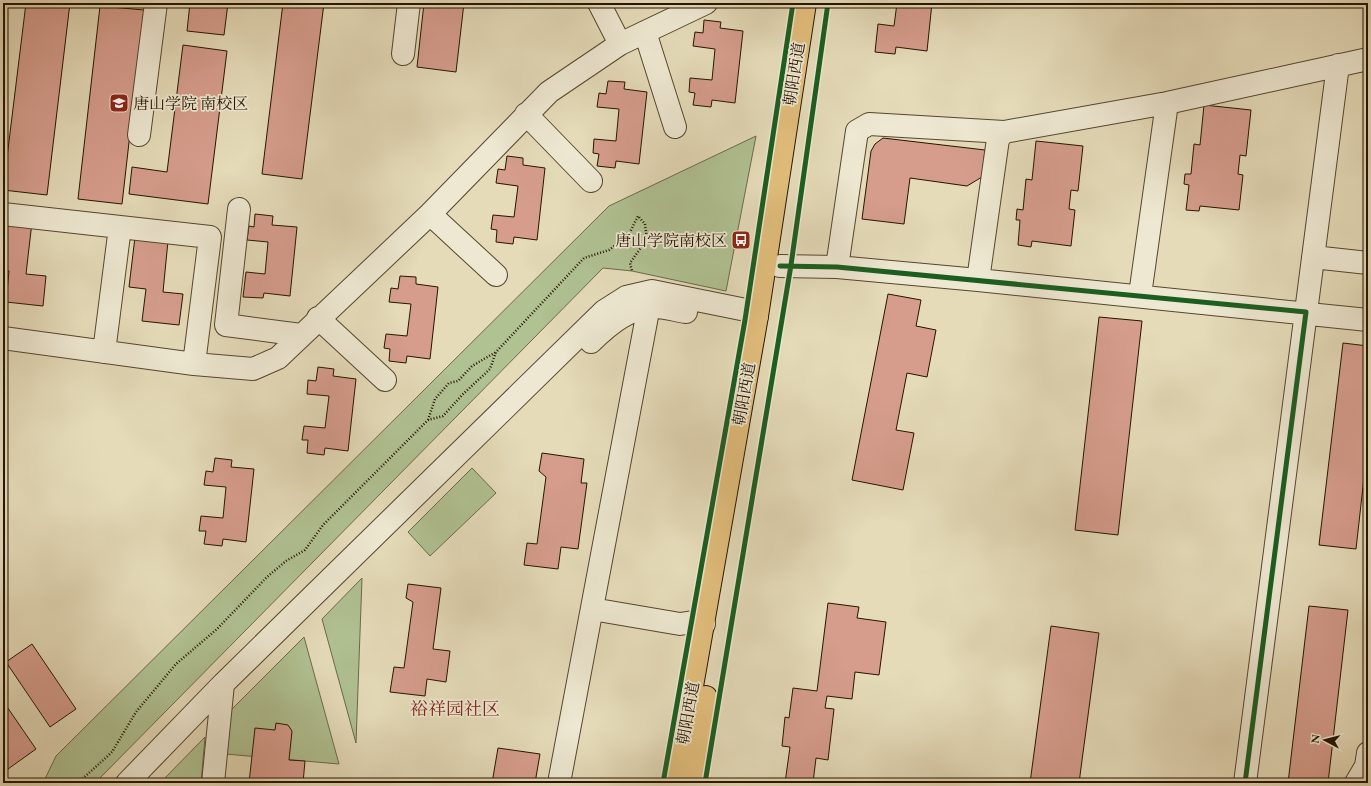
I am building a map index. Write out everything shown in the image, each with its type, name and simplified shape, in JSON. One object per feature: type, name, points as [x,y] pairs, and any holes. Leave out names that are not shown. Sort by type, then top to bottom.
[{"type":"main road","name":"朝阳西道","points":[[675,783],[757,316],[805,3]]},
{"type":"main road","name":"朝阳西道","points":[[691,783],[780,266],[817,3]]},
{"type":"street","points":[[139,135],[156,3]]},
{"type":"street","points":[[403,54],[409,3]]},
{"type":"street","points":[[599,3],[620,44]]},
{"type":"street","points":[[3,338],[194,364],[253,369],[278,358],[318,318],[430,214],[549,92],[620,44],[706,3]]},
{"type":"street","points":[[646,32],[675,126]]},
{"type":"street","points":[[838,267],[857,131],[869,124],[1004,132],[1167,103],[1368,59]]},
{"type":"street","points":[[1245,783],[1338,65]]},
{"type":"street","points":[[1140,295],[1167,103]]},
{"type":"street","points":[[526,114],[591,181]]},
{"type":"street","points":[[978,280],[998,139],[1004,132]]},
{"type":"street","points":[[239,209],[226,326],[301,335]]},
{"type":"street","points":[[3,214],[210,237],[194,364]]},
{"type":"street","points":[[430,214],[496,276]]},
{"type":"street","points":[[104,352],[120,227]]},
{"type":"street","points":[[1314,257],[1368,263]]},
{"type":"street","points":[[780,266],[838,267],[1140,295],[1368,320]]},
{"type":"street","points":[[127,783],[608,326],[650,299],[746,310],[757,316]]},
{"type":"street","points":[[559,783],[650,299]]},
{"type":"street","points":[[318,318],[385,380]]},
{"type":"street","points":[[592,609],[680,624],[693,622],[704,624]]},
{"type":"street","points":[[142,783],[223,693]]},
{"type":"street","points":[[213,783],[223,693]]},
{"type":"street","points":[[1356,783],[1366,766],[1368,754]]},
{"type":"path","points":[[78,783],[112,752],[136,712],[176,664],[217,629],[267,577],[286,561],[305,550],[323,525],[428,420],[435,399],[449,382],[458,382],[472,366],[496,352],[584,258],[609,250],[628,236],[638,216],[645,224],[647,239],[630,263],[632,271]]},
{"type":"path","points":[[428,420],[443,416],[463,394],[490,369],[496,352]]},
{"type":"green space","points":[[756,136],[726,291],[632,271],[603,268],[95,783],[43,783],[56,756],[609,206]]},
{"type":"green space","points":[[472,468],[496,493],[430,556],[408,532]]},
{"type":"green space","points":[[362,578],[356,743],[322,619]]},
{"type":"green space","points":[[304,637],[339,764],[225,754],[228,713]]},
{"type":"green space","points":[[205,737],[201,783],[160,783]]},
{"type":"building","points":[[26,3],[70,3],[47,195],[3,190]]},
{"type":"building","points":[[190,3],[228,3],[224,35],[187,31]]},
{"type":"building","points":[[283,3],[324,3],[302,179],[262,174]]},
{"type":"building","points":[[424,3],[464,3],[456,72],[417,67]]},
{"type":"building","points":[[897,3],[932,3],[927,51],[896,47],[895,54],[875,52],[878,24],[894,26]]},
{"type":"building","points":[[100,6],[144,10],[122,204],[78,199]]},
{"type":"building","points":[[704,20],[721,22],[720,28],[743,31],[735,103],[712,100],[711,107],[693,105],[695,93],[689,92],[690,78],[712,80],[715,49],[693,46],[695,32],[703,33]]},
{"type":"building","points":[[183,45],[227,51],[208,204],[129,194],[132,167],[167,172]]},
{"type":"building","points":[[608,81],[625,82],[624,89],[647,92],[639,164],[616,161],[615,168],[597,166],[599,154],[593,153],[594,139],[616,141],[619,109],[597,107],[599,93],[606,94]]},
{"type":"building","points":[[1204,105],[1251,110],[1246,156],[1240,155],[1238,174],[1243,175],[1239,210],[1200,206],[1199,211],[1186,210],[1189,185],[1184,184],[1185,174],[1191,174],[1194,144],[1200,145]]},
{"type":"building","points":[[883,138],[985,150],[982,177],[967,186],[910,178],[904,224],[862,219],[871,151],[875,144]]},
{"type":"building","points":[[1036,141],[1083,146],[1078,191],[1071,190],[1069,209],[1075,210],[1071,246],[1032,241],[1031,247],[1018,245],[1020,220],[1016,220],[1017,209],[1023,210],[1026,179],[1032,180]]},
{"type":"building","points":[[507,156],[523,158],[523,165],[545,168],[537,240],[514,237],[513,244],[496,242],[497,230],[491,229],[493,215],[514,217],[518,186],[496,183],[498,169],[505,170]]},
{"type":"building","points":[[255,214],[273,216],[272,225],[297,227],[290,296],[264,293],[263,298],[243,297],[246,272],[265,274],[268,242],[247,240],[249,226],[254,227]]},
{"type":"building","points":[[3,219],[32,222],[26,274],[46,276],[43,306],[6,302],[9,271],[3,270]]},
{"type":"building","points":[[135,237],[168,241],[163,292],[183,294],[179,325],[142,321],[146,289],[129,287]]},
{"type":"building","points":[[400,276],[416,277],[416,284],[438,287],[430,359],[407,356],[406,363],[389,361],[390,349],[384,348],[386,334],[407,336],[411,304],[389,302],[391,288],[398,289]]},
{"type":"building","points":[[888,294],[921,300],[916,326],[936,330],[927,377],[907,373],[896,430],[914,433],[903,490],[852,480]]},
{"type":"building","points":[[1099,317],[1142,321],[1118,535],[1075,530]]},
{"type":"building","points":[[1343,343],[1368,346],[1368,442],[1356,549],[1319,545]]},
{"type":"building","points":[[318,367],[334,369],[333,376],[356,379],[348,451],[325,448],[324,455],[307,453],[308,440],[302,440],[304,426],[325,428],[329,396],[307,394],[308,380],[316,381]]},
{"type":"building","points":[[542,453],[584,459],[581,483],[587,483],[578,549],[561,547],[558,569],[524,565],[527,543],[537,544],[546,477],[539,471]]},
{"type":"building","points":[[215,458],[232,460],[231,467],[254,469],[246,542],[223,539],[222,546],[204,544],[206,531],[199,531],[201,516],[223,518],[226,487],[204,485],[206,471],[213,472]]},
{"type":"building","points":[[408,584],[441,588],[433,649],[450,651],[446,682],[427,679],[425,696],[390,692],[394,667],[404,668],[413,602],[406,598]]},
{"type":"building","points":[[828,603],[859,607],[857,618],[886,622],[879,675],[855,672],[852,699],[827,696],[825,708],[834,709],[828,760],[816,758],[813,783],[785,783],[790,747],[782,746],[785,717],[789,718],[793,688],[817,691]]},
{"type":"building","points":[[1309,606],[1348,610],[1328,783],[1288,783]]},
{"type":"building","points":[[1051,626],[1099,633],[1079,783],[1030,783]]},
{"type":"building","points":[[32,644],[76,709],[50,727],[6,662]]},
{"type":"building","points":[[3,701],[36,749],[8,769],[3,761]]},
{"type":"building","points":[[276,723],[288,725],[292,731],[289,760],[305,761],[303,783],[249,783],[255,728],[275,730]]},
{"type":"building","points":[[498,748],[540,754],[535,783],[492,783]]},
{"type":"cycle path","points":[[663,783],[745,320],[793,3]]},
{"type":"cycle path","points":[[705,783],[791,265],[828,3]]},
{"type":"cycle path","points":[[780,266],[837,267],[1306,312],[1245,783]]},
{"type":"place","name":"唐山学院 南校区","points":[[119,103]]},
{"type":"place","name":"唐山学院南校区","points":[[741,240]]},
{"type":"district","name":"裕祥园社区","points":[[455,708]]}]
